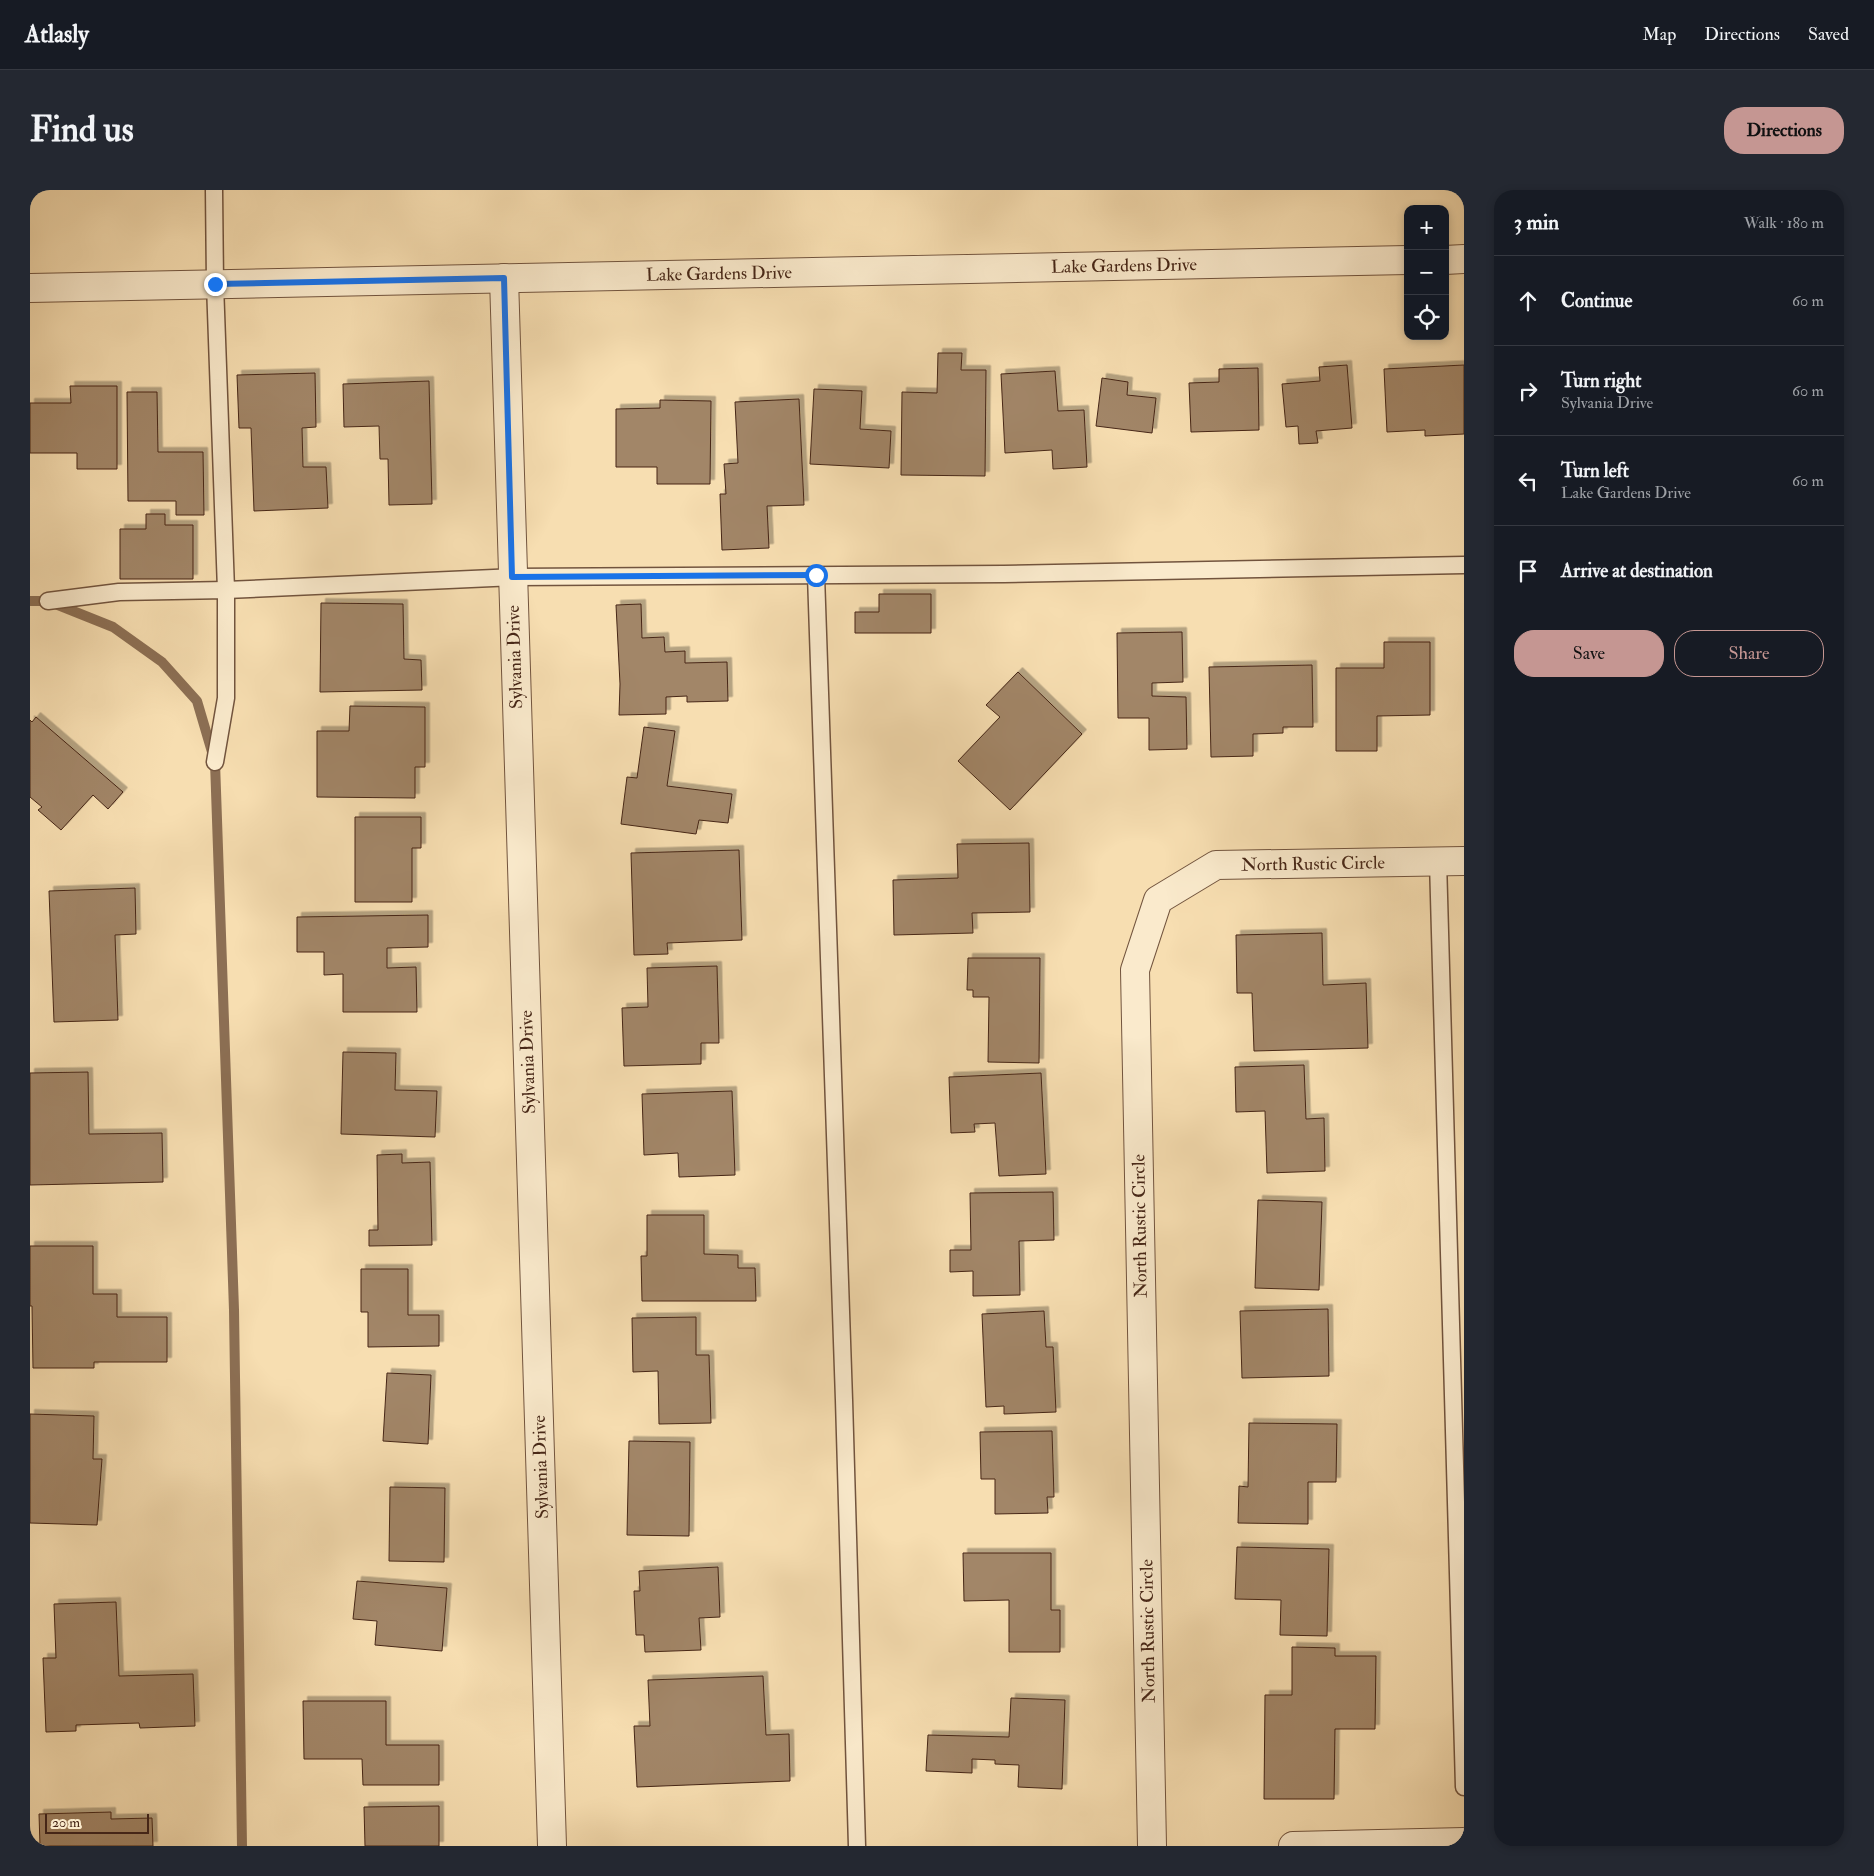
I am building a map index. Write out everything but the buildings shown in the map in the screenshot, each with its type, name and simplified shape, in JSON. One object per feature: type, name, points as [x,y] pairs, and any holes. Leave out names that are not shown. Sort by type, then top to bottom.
[{"type":"street","points":[[1449,260],[1464,259]]},
{"type":"street","name":"Lake Gardens Drive","points":[[30,288],[1404,260]]},
{"type":"street","name":"Sylvania Drive","points":[[504,278],[552,1846]]},
{"type":"street","name":"North Rustic Circle","points":[[1152,1846],[1135,970],[1158,900],[1216,866],[1451,861]]},
{"type":"street","points":[[1293,1846],[1464,1842]]},
{"type":"lane","points":[[214,190],[215,284],[226,590],[226,698],[215,762]]},
{"type":"lane","points":[[48,600],[119,592],[226,590],[512,577],[1004,574],[1464,565]]},
{"type":"lane","points":[[816,575],[857,1846]]},
{"type":"lane","points":[[1451,861],[1464,1787]]},
{"type":"waterway","points":[[30,601],[48,601],[113,627],[162,662],[197,701],[215,762],[234,1310],[242,1846]]},
{"type":"route","points":[[215,284],[504,278],[512,577],[816,575]]}]
